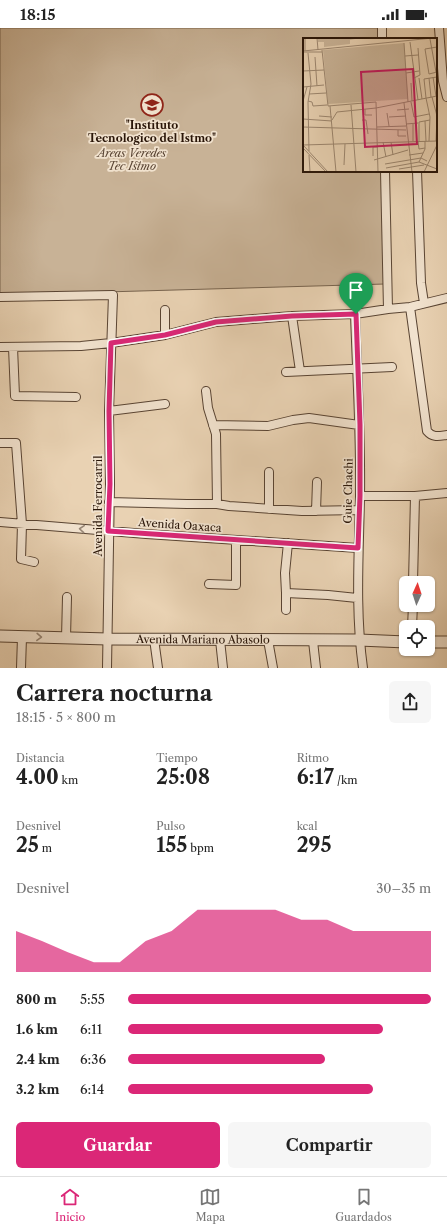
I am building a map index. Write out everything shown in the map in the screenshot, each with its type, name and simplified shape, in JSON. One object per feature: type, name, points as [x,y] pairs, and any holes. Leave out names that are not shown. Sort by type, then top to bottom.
[{"type":"street","points":[[439,28],[443,81],[447,98]]},
{"type":"street","points":[[386,172],[388,308]]},
{"type":"street","points":[[417,172],[421,283],[424,303]]},
{"type":"street","name":"Avenida Ferrocarril","points":[[0,297],[113,295],[109,411],[107,668]]},
{"type":"street","points":[[0,347],[81,346],[111,343],[165,335],[216,322],[292,316],[356,314],[388,308],[410,307],[447,298]]},
{"type":"street","points":[[410,307],[427,431],[430,435],[438,437],[447,435]]},
{"type":"street","points":[[165,335],[166,310]]},
{"type":"street","name":"Guie Chachi","points":[[356,314],[360,425],[360,510],[357,598],[359,640],[363,668]]},
{"type":"street","points":[[292,316],[300,371]]},
{"type":"street","points":[[14,347],[15,396],[76,397]]},
{"type":"street","points":[[286,372],[392,367]]},
{"type":"street","points":[[206,391],[208,408],[216,434],[217,504]]},
{"type":"street","points":[[109,411],[165,404]]},
{"type":"street","points":[[213,425],[268,426],[309,418],[360,425]]},
{"type":"street","points":[[0,443],[16,443],[22,524],[21,559],[34,562]]},
{"type":"street","points":[[268,509],[269,472]]},
{"type":"street","points":[[316,511],[317,482]]},
{"type":"street","points":[[360,496],[415,496],[447,493]]},
{"type":"street","points":[[413,576],[415,496]]},
{"type":"street","points":[[109,502],[217,504],[268,509],[316,511],[360,510]]},
{"type":"street","name":"Avenida Oaxaca","points":[[0,522],[358,548]]},
{"type":"street","points":[[209,584],[236,585],[236,540]]},
{"type":"street","points":[[286,610],[285,573],[288,543]]},
{"type":"street","points":[[286,593],[357,598]]},
{"type":"street","points":[[66,638],[67,597]]},
{"type":"street","name":"Avenida Mariano Abasolo","points":[[0,636],[108,639],[359,640],[399,642]]},
{"type":"street","points":[[21,668],[22,637]]},
{"type":"street","points":[[154,639],[158,668]]},
{"type":"street","points":[[220,640],[223,668]]},
{"type":"street","points":[[268,640],[273,668]]},
{"type":"street","points":[[314,640],[316,668]]},
{"type":"street","points":[[435,642],[447,642]]},
{"type":"green space","name":"Areas Veredes Tec Istmo","points":[[0,28],[381,28],[381,38],[303,38],[303,172],[383,172],[385,284],[0,295]]},
{"type":"place","name":"\"Instituto Tecnologico del Istmo\"","points":[[152,105]]},
{"type":"route","points":[[356,314],[360,425],[358,548],[108,531],[110,484],[109,411],[111,343],[165,335],[216,322],[292,316],[342,316],[356,314]]}]
